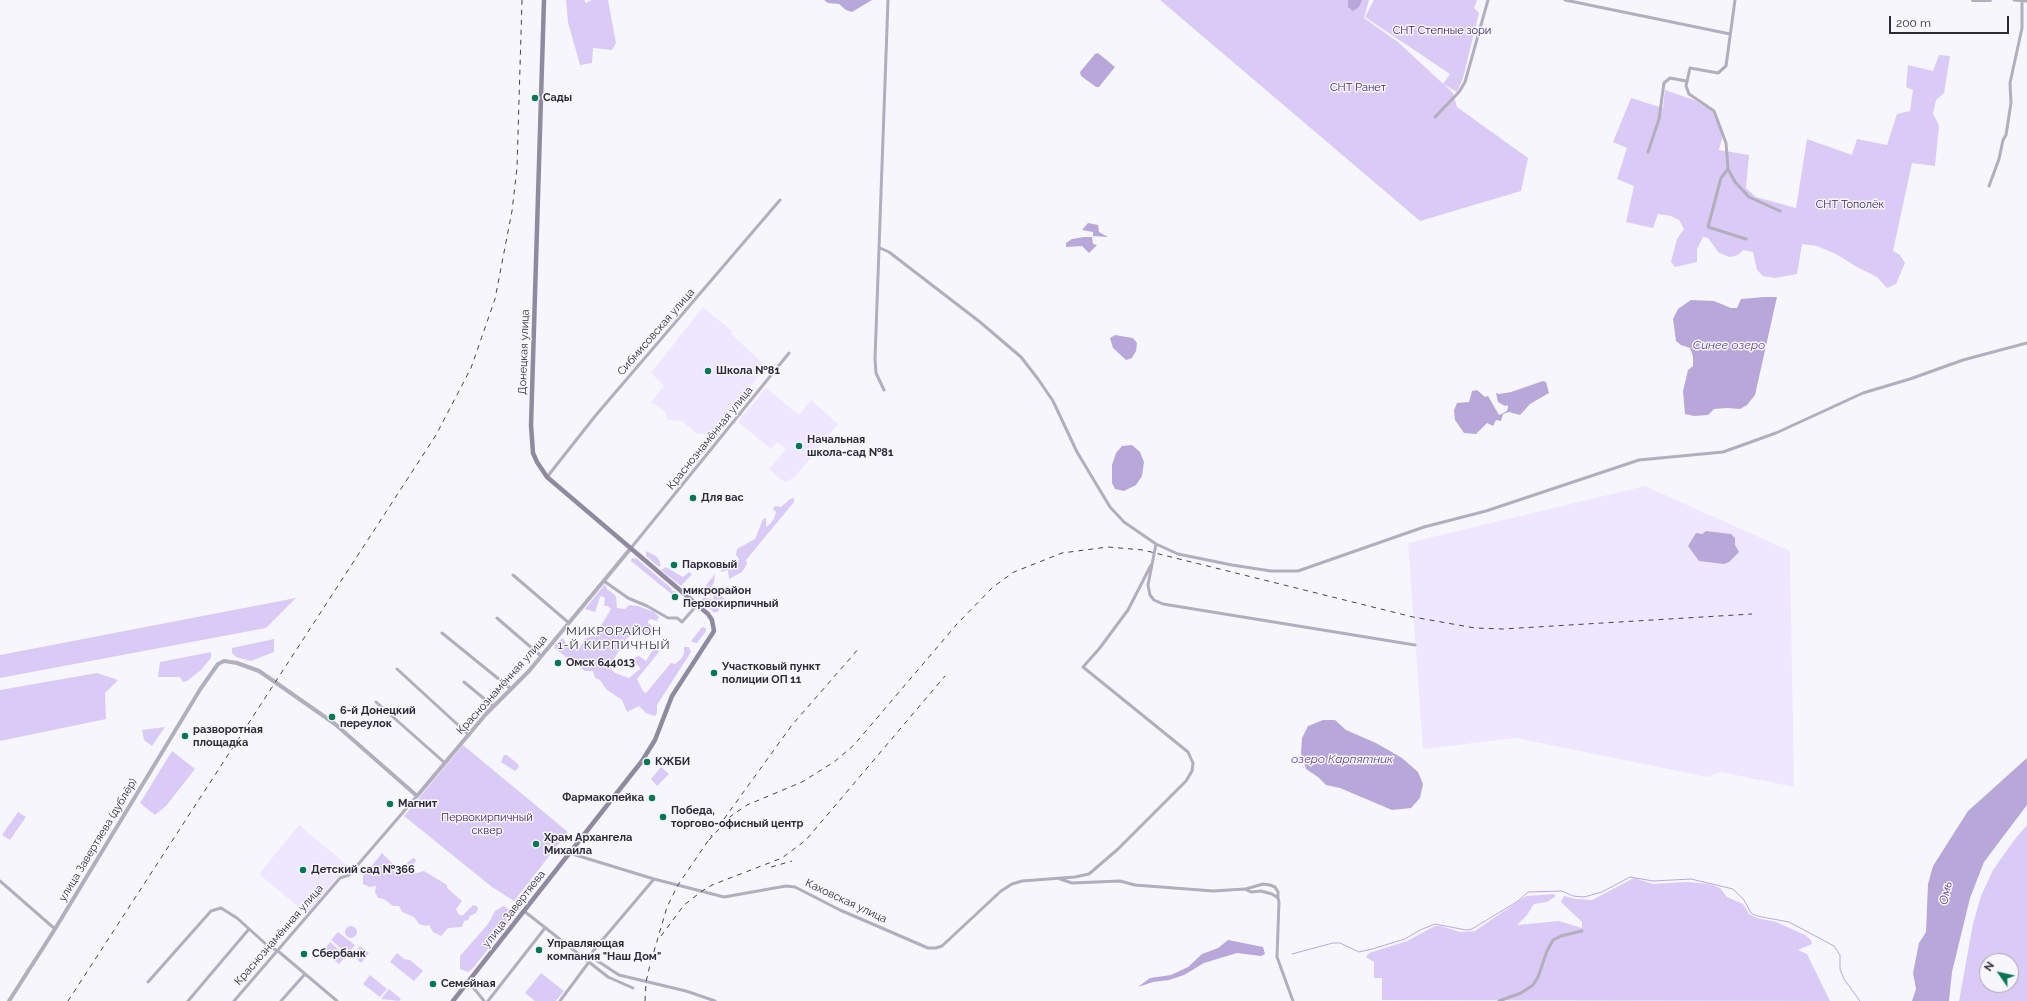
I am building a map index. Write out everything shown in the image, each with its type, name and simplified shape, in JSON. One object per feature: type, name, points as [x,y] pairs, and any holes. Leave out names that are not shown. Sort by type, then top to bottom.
[{"type":"main road","name":"Донецкая улица","points":[[544,0],[531,425],[533,453],[547,477],[697,605],[710,617],[714,625]]},
{"type":"main road","name":"улица Завертяева","points":[[454,1001],[648,752],[672,696],[711,637],[714,625]]},
{"type":"street","points":[[884,390],[876,373],[875,359],[888,0]]},
{"type":"street","points":[[1435,117],[1459,92],[1465,82],[1488,0]]},
{"type":"street","points":[[1565,0],[1730,34]]},
{"type":"street","points":[[1735,0],[1724,69],[1718,73],[1692,68],[1689,71],[1686,86],[1689,94],[1714,111],[1726,143],[1728,169],[1735,182],[1749,197],[1780,211]]},
{"type":"street","points":[[1973,0],[1990,0]]},
{"type":"street","points":[[2014,0],[2027,1]]},
{"type":"street","points":[[1989,186],[1999,159],[2001,144],[2006,135],[2011,103],[2010,83],[2022,28],[2022,1]]},
{"type":"street","points":[[1648,152],[1659,119],[1664,83],[1670,78],[1686,81]]},
{"type":"street","points":[[1728,169],[1721,178],[1708,227],[1746,239]]},
{"type":"street","name":"Сибмисовская улица","points":[[547,477],[600,410],[780,200]]},
{"type":"street","points":[[880,248],[890,252],[940,289],[1021,357],[1053,401],[1087,471],[1110,507],[1124,522],[1156,544],[1178,554],[1271,571],[1298,571],[1424,527],[1486,511],[1639,460],[1723,452],[1813,418],[1863,393],[1910,380],[1962,361],[2027,344]]},
{"type":"street","name":"Краснознамённая улица","points":[[234,1001],[340,878],[349,875],[493,706],[511,689],[541,656],[604,581],[789,353]]},
{"type":"street","points":[[1156,544],[1148,585],[1150,594],[1154,600],[1163,604],[1415,645]]},
{"type":"street","points":[[1057,879],[1089,874],[1100,866],[1186,781],[1192,772],[1193,763],[1188,752],[1083,667],[1100,649],[1128,610],[1151,565]]},
{"type":"street","points":[[513,575],[569,622]]},
{"type":"street","points":[[604,581],[628,598],[647,606],[668,618],[677,618],[682,622],[697,605]]},
{"type":"street","points":[[497,618],[541,656]]},
{"type":"street","points":[[442,632],[511,689]]},
{"type":"street","name":"улица Завертяева (дублёр)","points":[[9,1001],[55,929],[201,688],[218,664],[224,661],[230,661],[259,671],[335,724],[417,796]]},
{"type":"street","points":[[397,669],[469,735]]},
{"type":"street","points":[[464,682],[493,706]]},
{"type":"street","points":[[376,702],[446,763]]},
{"type":"street","name":"Каховская улица","points":[[569,853],[654,879],[724,897],[791,886],[840,910],[928,948],[942,946],[1001,891],[1012,884],[1022,881],[1057,879]]},
{"type":"street","points":[[560,1001],[589,962],[590,956],[630,905],[654,879]]},
{"type":"street","points":[[1057,879],[1072,883],[1120,881],[1135,885],[1213,890],[1245,889],[1263,884],[1275,887],[1278,892],[1277,957],[1293,1001]]},
{"type":"street","points":[[0,882],[55,929]]},
{"type":"street","points":[[1245,889],[1251,892],[1261,891],[1278,898]]},
{"type":"street","points":[[148,982],[211,911],[216,908],[224,909],[268,946],[278,951],[337,1001]]},
{"type":"street","points":[[524,910],[608,977],[633,988]]},
{"type":"street","points":[[488,1001],[545,928]]},
{"type":"street","points":[[188,1001],[249,929]]},
{"type":"street","points":[[1499,1001],[1521,993],[1533,985],[1553,940],[1560,936],[1582,931]]},
{"type":"street","points":[[590,956],[619,975],[686,991],[715,1001]]},
{"type":"street","points":[[281,1001],[305,974]]},
{"type":"street","points":[[469,982],[484,1001]]},
{"type":"shaded area","name":"Школа №81","points":[[703,307],[733,332],[731,334],[766,366],[716,433],[697,434],[682,421],[668,420],[665,411],[651,402],[664,386],[651,373]]},
{"type":"shaded area","points":[[766,388],[799,415],[811,400],[838,424],[797,475],[787,482],[781,480],[769,469],[786,449],[777,442],[771,449],[738,422]]},
{"type":"shaded area","points":[[1645,486],[1790,551],[1794,787],[1721,772],[1708,777],[1516,738],[1423,749],[1408,543]]},
{"type":"shaded area","name":"Детский сад №366","points":[[299,825],[347,865],[307,914],[259,874]]},
{"type":"green space","points":[[566,0],[584,0],[586,3],[592,0],[608,0],[616,43],[612,50],[593,48],[592,63],[580,65],[568,22]]},
{"type":"green space","name":"СНТ Ранет","points":[[1160,0],[1369,0],[1364,18],[1398,42],[1453,93],[1457,107],[1528,158],[1521,191],[1420,221]]},
{"type":"green space","name":"СНТ Степные зори","points":[[1374,0],[1477,0],[1474,8],[1479,13],[1463,78],[1457,92],[1443,84],[1450,74],[1365,17]]},
{"type":"green space","name":"СНТ Тополёк","points":[[1939,55],[1950,56],[1944,93],[1936,100],[1933,114],[1939,125],[1935,166],[1912,163],[1893,251],[1900,255],[1905,263],[1896,284],[1887,288],[1877,277],[1836,254],[1817,246],[1802,244],[1797,274],[1775,278],[1763,276],[1757,270],[1753,252],[1743,250],[1738,255],[1730,257],[1719,253],[1708,238],[1703,237],[1697,249],[1697,262],[1675,267],[1671,262],[1677,239],[1684,229],[1679,220],[1671,216],[1658,214],[1653,228],[1626,222],[1634,186],[1617,179],[1627,148],[1613,142],[1631,98],[1663,108],[1665,90],[1694,100],[1713,112],[1723,135],[1719,150],[1749,155],[1746,188],[1756,197],[1796,208],[1807,139],[1852,155],[1857,139],[1887,145],[1897,114],[1910,111],[1913,90],[1906,87],[1908,65],[1933,71]]},
{"type":"green space","points":[[794,498],[794,502],[746,560],[747,564],[742,572],[729,579],[728,570],[721,572],[722,567],[738,563],[739,559],[736,555],[737,549],[755,539],[763,519],[766,518],[766,526],[768,526],[774,519],[776,512],[773,509],[775,506],[781,507],[790,499]]},
{"type":"green space","points":[[646,551],[656,556],[661,565],[659,567],[646,556]]},
{"type":"green space","points":[[632,558],[637,559],[671,588],[672,591],[676,591],[675,597],[631,561]]},
{"type":"green space","points":[[666,567],[683,577],[689,572],[692,574],[681,586],[661,570]]},
{"type":"green space","points":[[715,574],[714,583],[709,590],[703,594],[699,594]]},
{"type":"green space","points":[[605,584],[607,589],[616,596],[617,608],[625,609],[629,605],[638,606],[654,612],[659,617],[657,621],[650,619],[648,621],[648,623],[656,628],[654,636],[632,635],[626,639],[623,648],[618,652],[612,662],[611,669],[615,673],[629,678],[640,669],[639,666],[632,662],[633,658],[639,656],[646,661],[652,651],[658,649],[659,652],[637,679],[643,691],[646,693],[671,663],[675,664],[682,658],[684,647],[689,647],[691,652],[657,705],[657,713],[655,716],[646,713],[639,706],[627,712],[622,700],[606,689],[600,680],[595,678],[593,671],[585,671],[554,648],[556,643],[563,638],[567,645],[573,649],[577,649],[580,648],[584,639],[602,633],[602,624],[611,609],[608,606],[604,606],[605,598],[602,596],[600,597],[595,612],[585,609]]},
{"type":"green space","points":[[717,586],[720,587],[720,594],[728,603],[719,604],[719,611],[714,613],[708,606],[700,601],[704,597],[713,600],[714,591]]},
{"type":"green space","points":[[296,598],[266,628],[0,678],[0,655]]},
{"type":"green space","points":[[702,627],[706,628],[706,631],[697,643],[692,642],[691,641]]},
{"type":"green space","points":[[274,639],[274,652],[251,661],[236,657],[232,653],[232,648]]},
{"type":"green space","points":[[211,652],[211,658],[201,670],[187,681],[183,682],[180,677],[158,677],[160,662]]},
{"type":"green space","points":[[97,673],[118,680],[105,693],[106,719],[0,741],[0,690]]},
{"type":"green space","points":[[165,727],[152,746],[144,740],[142,730]]},
{"type":"green space","name":"Первокирпичный сквер","points":[[463,745],[568,832],[514,901],[492,887],[404,816]]},
{"type":"green space","points":[[172,751],[195,769],[166,806],[155,815],[140,803]]},
{"type":"green space","points":[[504,755],[507,755],[518,764],[519,767],[515,771],[501,762]]},
{"type":"green space","points":[[661,767],[669,774],[657,786],[651,779]]},
{"type":"green space","points":[[18,812],[26,817],[10,840],[2,835]]},
{"type":"green space","points":[[2027,825],[2027,1001],[1959,1001],[1973,924],[1981,896],[1993,870]]},
{"type":"green space","points":[[382,853],[392,863],[393,871],[398,873],[402,871],[408,862],[413,858],[415,859],[416,861],[410,867],[410,872],[417,873],[424,871],[447,885],[447,888],[462,901],[456,909],[459,915],[463,915],[473,905],[477,906],[478,909],[476,913],[470,916],[468,920],[464,921],[462,927],[448,928],[441,936],[433,932],[429,925],[425,926],[419,924],[414,917],[402,912],[399,906],[393,906],[384,899],[378,898],[375,892],[376,886],[370,887],[363,884],[363,874]]},
{"type":"green space","points":[[1634,878],[1653,884],[1687,882],[1710,884],[1720,888],[1727,897],[1743,904],[1749,914],[1757,918],[1776,922],[1805,935],[1811,940],[1812,944],[1798,950],[1807,954],[1830,1001],[1382,1000],[1382,978],[1374,978],[1374,962],[1366,957],[1369,953],[1407,941],[1435,926],[1441,926],[1460,932],[1475,931],[1526,896],[1554,894],[1556,896],[1547,902],[1534,904],[1527,915],[1517,925],[1559,921],[1582,928],[1582,922],[1561,902],[1564,896],[1576,899],[1592,900]]},
{"type":"green space","points":[[503,906],[512,911],[513,915],[511,920],[473,968],[468,972],[460,969],[460,956],[488,924],[495,911]]},
{"type":"green space","points":[[351,926],[355,928],[357,932],[355,936],[351,938],[347,936],[345,932],[347,928]]},
{"type":"green space","points":[[338,932],[355,945],[348,954],[331,940]]},
{"type":"green space","points":[[330,942],[346,956],[339,964],[323,951]]},
{"type":"green space","points":[[360,946],[369,953],[361,963],[352,955]]},
{"type":"green space","points":[[397,953],[404,959],[410,960],[423,971],[414,981],[390,962]]},
{"type":"green space","points":[[541,973],[564,991],[556,1001],[535,1001],[525,993]]},
{"type":"green space","points":[[370,975],[387,989],[380,997],[363,984]]},
{"type":"green space","points":[[389,989],[401,999],[399,1001],[381,999]]},
{"type":"water","points":[[824,0],[872,0],[852,12],[846,10],[839,4],[828,3]]},
{"type":"water","points":[[1348,0],[1362,0],[1359,7],[1353,11],[1348,7]]},
{"type":"water","points":[[1098,53],[1115,67],[1099,87],[1096,87],[1081,76],[1080,72],[1095,54]]},
{"type":"water","points":[[1088,223],[1098,225],[1099,232],[1108,237],[1093,236],[1093,232],[1082,230]]},
{"type":"water","points":[[1092,237],[1093,244],[1097,245],[1089,253],[1082,246],[1066,247],[1066,243],[1072,239]]},
{"type":"water","name":"Синее озеро","points":[[1777,297],[1755,395],[1747,405],[1740,409],[1714,409],[1708,415],[1694,416],[1685,414],[1683,391],[1688,370],[1693,366],[1693,356],[1690,348],[1681,345],[1676,341],[1673,319],[1678,309],[1691,300],[1714,301],[1731,308],[1737,308],[1741,299]]},
{"type":"water","points":[[1115,335],[1133,338],[1137,343],[1136,351],[1132,358],[1126,360],[1113,348],[1110,338]]},
{"type":"water","points":[[1543,381],[1546,382],[1549,393],[1530,404],[1520,415],[1509,412],[1503,414],[1501,421],[1496,420],[1493,426],[1487,423],[1476,434],[1464,433],[1455,420],[1454,410],[1457,403],[1469,402],[1472,391],[1477,390],[1485,397],[1488,396],[1499,415],[1507,411],[1508,407],[1507,405],[1505,406],[1498,402],[1496,393],[1511,392]]},
{"type":"water","points":[[1132,445],[1140,452],[1144,462],[1142,476],[1136,485],[1124,491],[1115,489],[1112,483],[1112,465],[1116,453],[1122,446]]},
{"type":"water","points":[[1706,531],[1731,534],[1735,538],[1735,545],[1739,552],[1729,562],[1724,564],[1699,561],[1688,546],[1696,533],[1702,534]]},
{"type":"water","name":"озеро Карпятник","points":[[1323,720],[1335,720],[1346,730],[1376,743],[1402,758],[1418,772],[1423,784],[1420,798],[1411,808],[1392,810],[1340,788],[1326,785],[1318,777],[1306,769],[1301,753],[1302,738],[1308,726]]},
{"type":"water","name":"Омь","points":[[2027,758],[2027,805],[1984,862],[1970,898],[1952,972],[1949,1001],[1912,1001],[1916,989],[1913,973],[1919,943],[1926,932],[1928,884],[1933,866],[1968,811]]},
{"type":"water","points":[[1228,940],[1263,947],[1265,954],[1261,956],[1237,953],[1204,963],[1184,975],[1138,987],[1150,978],[1171,975],[1188,967],[1202,954],[1218,948]]},
{"type":"waterway","points":[[1292,954],[1333,943],[1340,943],[1359,952],[1405,939],[1420,930],[1435,924],[1466,930],[1472,929],[1518,901],[1528,892],[1562,891],[1573,896],[1584,897],[1602,892],[1630,877],[1653,881],[1691,879],[1733,889],[1744,900],[1751,913],[1757,916],[1789,922],[1834,946],[1840,955],[1840,969],[1844,979],[1860,1001]]},
{"type":"railway","points":[[68,1001],[436,435],[471,368],[495,299],[512,211],[517,168],[522,0]]},
{"type":"railway","points":[[709,840],[731,816],[747,805],[802,782],[834,762],[854,745],[957,624],[993,587],[1014,572],[1062,553],[1108,547],[1143,550],[1413,617],[1475,628],[1503,629],[1752,614]]},
{"type":"railway","points":[[724,819],[792,725],[860,647]]},
{"type":"railway","points":[[661,936],[684,905],[702,891],[712,885],[782,858],[806,840],[945,676]]},
{"type":"railway","points":[[645,1001],[646,982],[667,907],[678,885],[712,835]]},
{"type":"railway","points":[[771,867],[792,861]]},
{"type":"place","name":"Сады","points":[[535,98]]},
{"type":"place","name":"Школа №81","points":[[708,371]]},
{"type":"place","name":"Начальная школа-сад №81","points":[[799,446]]},
{"type":"place","name":"Для вас","points":[[693,498]]},
{"type":"place","name":"Парковый","points":[[674,565]]},
{"type":"place","name":"микрорайон Первокирпичный","points":[[675,597]]},
{"type":"place","name":"Омск 644013","points":[[558,663]]},
{"type":"place","name":"Участковый пункт полиции ОП 11","points":[[714,673]]},
{"type":"place","name":"6-й Донецкий переулок","points":[[332,717]]},
{"type":"place","name":"разворотная площадка","points":[[185,736]]},
{"type":"place","name":"КЖБИ","points":[[647,762]]},
{"type":"place","name":"Фармакопейка","points":[[652,798]]},
{"type":"place","name":"Магнит","points":[[390,804]]},
{"type":"place","name":"Победа, торгово-офисный центр","points":[[663,817]]},
{"type":"place","name":"Храм Архангела Михаила","points":[[536,844]]},
{"type":"place","name":"Детский сад №366","points":[[303,870]]},
{"type":"place","name":"Управляющая компания \"Наш Дом\"","points":[[539,950]]},
{"type":"place","name":"Сбербанк","points":[[304,954]]},
{"type":"place","name":"Семейная","points":[[433,984]]},
{"type":"district","name":"МИКРОРАЙОН 1-Й КИРПИЧНЫЙ","points":[[614,638]]}]
